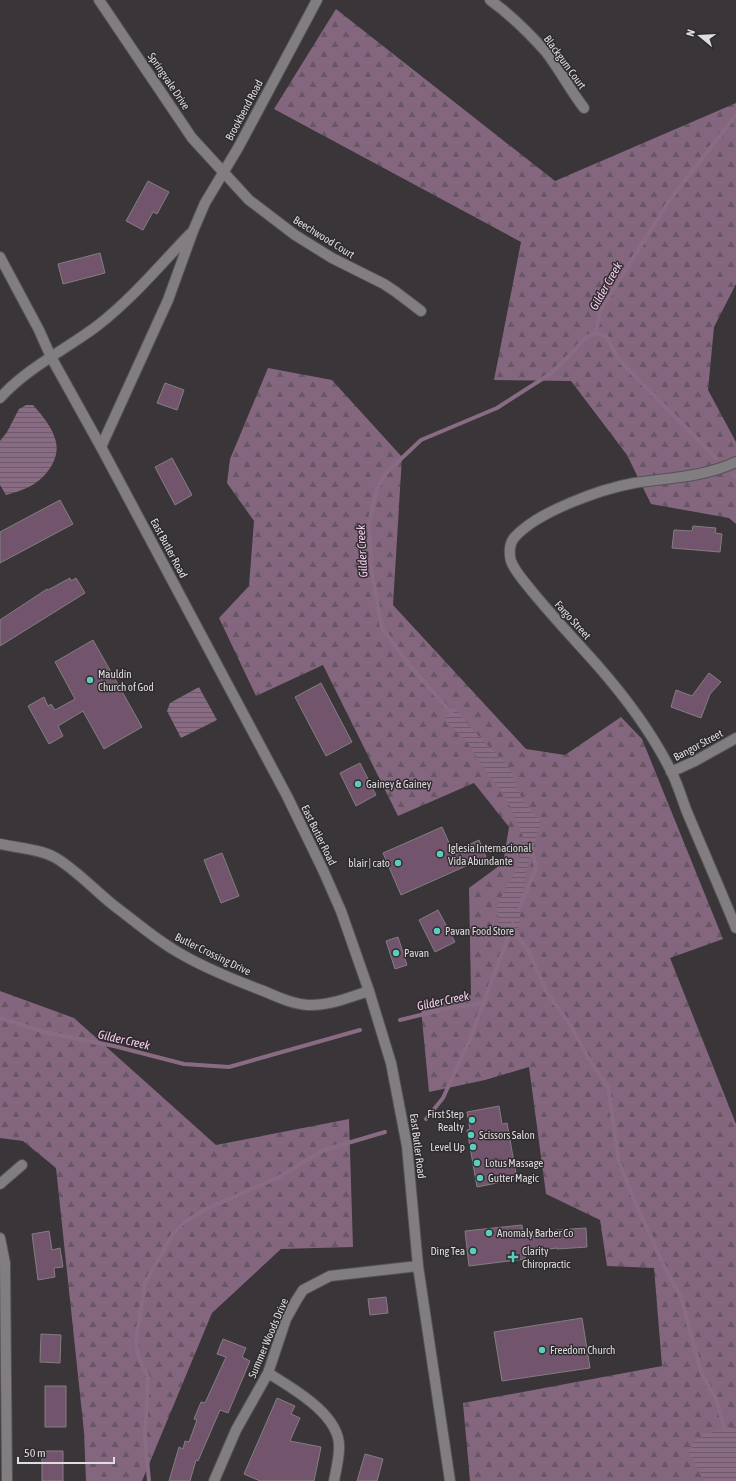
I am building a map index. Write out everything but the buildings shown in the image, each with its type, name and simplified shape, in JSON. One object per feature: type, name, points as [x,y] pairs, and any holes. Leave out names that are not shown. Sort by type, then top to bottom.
[{"type":"street","name":"Springvale Drive","points":[[98,0],[192,138],[224,172]]},
{"type":"street","name":"Brookbend Road","points":[[101,447],[168,300],[204,203],[238,148],[317,0]]},
{"type":"street","name":"Blackgum Court","points":[[490,0],[521,26],[546,53],[584,108]]},
{"type":"street","name":"Beechwood Court","points":[[224,172],[249,200],[295,235],[332,258],[384,284],[421,311]]},
{"type":"street","name":"Brookbend Road","points":[[0,398],[12,384],[97,326],[121,305],[193,231]]},
{"type":"street","name":"East Butler Road","points":[[0,257],[32,316],[51,357],[101,447],[302,825],[341,911],[370,991],[391,1063],[405,1132],[418,1266],[450,1481]]},
{"type":"street","name":"Fargo Street","points":[[736,462],[711,470],[631,484],[592,495],[552,510],[525,528],[515,538],[510,548],[510,560],[518,574],[624,698],[646,729],[672,772],[736,928]]},
{"type":"street","name":"Bangor Street","points":[[672,772],[736,738]]},
{"type":"street","name":"Butler Crossing Drive","points":[[0,844],[47,854],[55,858],[76,873],[153,936],[176,952],[252,987],[292,1002],[308,1005],[334,1002],[370,991]]},
{"type":"street","points":[[0,1184],[22,1165]]},
{"type":"street","points":[[0,1238],[5,1263],[3,1388],[7,1481]]},
{"type":"street","name":"Summer Woods Drive","points":[[214,1481],[236,1430],[268,1373],[286,1319],[303,1290],[330,1276],[418,1266]]},
{"type":"street","points":[[268,1373],[301,1394],[333,1425],[340,1447],[334,1481]]},
{"type":"green space","points":[[336,9],[555,181],[736,103],[736,284],[714,327],[708,390],[736,442],[736,524],[729,518],[651,504],[627,455],[571,381],[494,380],[521,242],[274,109]]},
{"type":"green space","points":[[268,368],[332,380],[402,457],[393,605],[526,749],[565,755],[621,717],[642,739],[723,939],[670,958],[736,1124],[736,1481],[470,1481],[463,1403],[662,1366],[654,1268],[607,1266],[600,1220],[546,1194],[529,1067],[485,1080],[429,1092],[421,1009],[471,995],[469,888],[503,863],[509,827],[474,783],[398,816],[323,665],[256,696],[219,618],[249,586],[254,521],[227,483],[230,459]]},
{"type":"green space","points":[[0,991],[74,1018],[216,1145],[349,1119],[353,1247],[281,1249],[212,1313],[142,1481],[86,1481],[84,1432],[56,1168],[23,1141],[0,1138]]},
{"type":"shaded area","points":[[26,405],[33,405],[50,427],[55,437],[57,449],[56,456],[46,474],[35,484],[6,495],[0,485],[0,441],[7,432],[19,409]]},
{"type":"shaded area","points":[[199,687],[217,720],[181,738],[167,711],[170,703]]},
{"type":"shaded area","points":[[454,707],[473,730],[509,767],[522,799],[541,822],[527,867],[518,929],[499,925],[497,905],[518,865],[523,837],[514,814],[503,793],[486,771],[468,743],[444,718]]},
{"type":"shaded area","points":[[736,1426],[736,1481],[705,1481],[689,1452],[694,1442],[702,1435]]},
{"type":"waterway","name":"Gilder Creek","points":[[596,333],[600,311],[669,201],[736,115]]},
{"type":"waterway","points":[[596,333],[606,336],[619,360],[716,458]]},
{"type":"waterway","name":"Gilder Creek","points":[[453,715],[411,667],[382,628],[372,574],[369,524],[377,488],[385,474],[421,440],[497,408],[550,374],[586,337],[596,333]]},
{"type":"waterway","points":[[733,474],[736,477]]},
{"type":"waterway","name":"Gilder Creek","points":[[520,907],[536,868],[531,845]]},
{"type":"waterway","points":[[426,1119],[443,1098],[470,1039],[513,924]]},
{"type":"waterway","points":[[512,928],[529,952],[546,991],[571,1026],[587,1056],[608,1087],[619,1162],[665,1268],[681,1297],[701,1372],[716,1399],[725,1430]]},
{"type":"waterway","name":"Gilder Creek","points":[[400,1020],[445,1009],[482,1003]]},
{"type":"waterway","name":"Gilder Creek","points":[[0,1018],[48,1033],[114,1046],[184,1064],[229,1067],[360,1030]]},
{"type":"waterway","points":[[149,1481],[145,1437],[148,1377],[139,1358],[136,1342],[145,1283],[173,1234],[183,1223],[206,1209],[279,1177],[324,1150],[385,1132]]},
{"type":"place","name":"Mauldin Church of God","points":[[90,680]]},
{"type":"place","name":"Gainey & Gainey","points":[[358,784]]},
{"type":"place","name":"Iglesia Internacional Vida Abundante","points":[[440,854]]},
{"type":"place","name":"blair | cato","points":[[398,863]]},
{"type":"place","name":"Pavan Food Store","points":[[437,931]]},
{"type":"place","name":"Pavan","points":[[396,953]]},
{"type":"place","name":"First Step Realty","points":[[472,1120]]},
{"type":"place","name":"Scissors Salon","points":[[471,1135]]},
{"type":"place","name":"Level Up","points":[[473,1147]]},
{"type":"place","name":"Lotus Massage","points":[[477,1163]]},
{"type":"place","name":"Gutter Magic","points":[[480,1178]]},
{"type":"place","name":"Anomaly Barber Co","points":[[489,1233]]},
{"type":"place","name":"Ding Tea","points":[[473,1251]]},
{"type":"place","name":"Clarity Chiropractic","points":[[513,1257]]},
{"type":"place","name":"Freedom Church","points":[[542,1350]]}]
